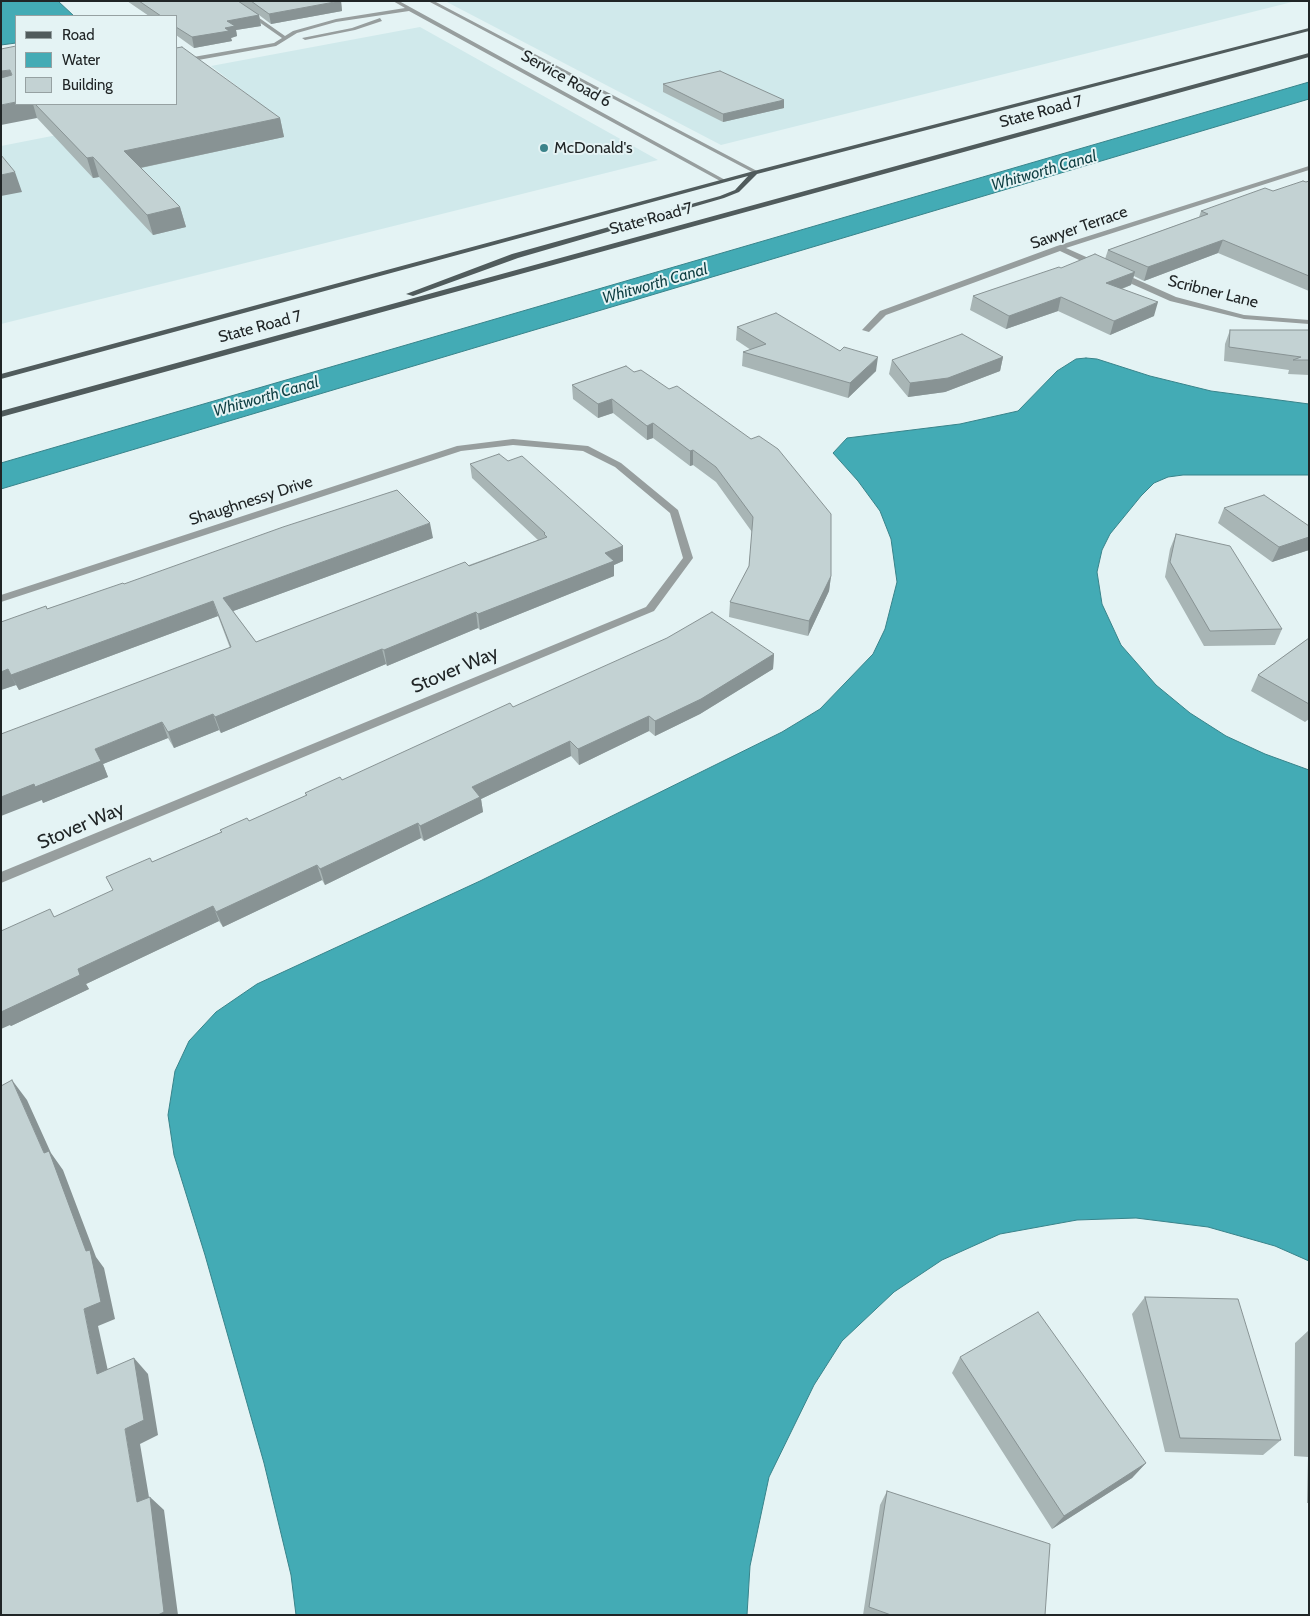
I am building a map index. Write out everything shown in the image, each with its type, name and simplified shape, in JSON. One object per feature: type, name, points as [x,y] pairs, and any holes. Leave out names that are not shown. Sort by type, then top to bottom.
[{"type":"main road","name":"State Road 7","points":[[1,377],[756,172],[1309,29]]},
{"type":"main road","name":"State Road 7","points":[[1,414],[1309,55]]},
{"type":"main road","points":[[344,319],[460,274],[515,256],[722,197],[737,191],[756,172]]},
{"type":"street","points":[[231,1],[285,38],[305,38],[336,33],[381,20],[397,12]]},
{"type":"street","name":"Service Road 6","points":[[395,1],[724,181]]},
{"type":"street","name":"Service Road 6","points":[[430,1],[756,172]]},
{"type":"street","points":[[178,62],[276,44],[295,32],[336,21],[409,9]]},
{"type":"street","name":"Sawyer Terrace","points":[[866,330],[884,313],[1060,248],[1309,168]]},
{"type":"street","name":"Scribner Lane","points":[[1060,248],[1173,299],[1244,317],[1309,322]]},
{"type":"street","name":"Shaughnessy Drive","points":[[1,599],[460,448],[513,442]]},
{"type":"street","name":"Stover Way","points":[[1,878],[650,609],[688,558],[676,512],[618,465],[585,448],[513,442]]},
{"type":"shaded area","points":[[445,1],[1296,1],[721,145]]},
{"type":"shaded area","points":[[420,27],[658,160],[1,324],[1,146],[251,97],[211,66]]},
{"type":"water","points":[[1,1],[58,1],[73,15],[15,15],[15,43],[1,45]]},
{"type":"water","name":"Whitworth Canal","points":[[1309,82],[1309,99],[1,489],[1,463]]},
{"type":"water","points":[[1076,359],[1097,359],[1150,376],[1211,391],[1309,404],[1309,475],[1183,475],[1168,477],[1154,483],[1110,534],[1102,550],[1097,572],[1102,604],[1121,645],[1156,685],[1190,713],[1226,736],[1265,754],[1309,770],[1309,1261],[1275,1246],[1208,1227],[1136,1218],[1077,1220],[1000,1234],[942,1260],[894,1292],[842,1341],[814,1385],[769,1477],[750,1566],[747,1615],[296,1615],[291,1575],[264,1463],[205,1255],[174,1155],[168,1115],[175,1071],[189,1041],[216,1012],[257,984],[480,881],[782,732],[820,709],[873,654],[885,629],[897,582],[891,539],[880,511],[858,481],[833,453],[847,438],[960,424],[1018,411],[1057,371]]},
{"type":"building","points":[[139,1],[238,1],[259,15],[227,21],[235,26],[225,28],[229,31],[192,37],[178,28],[178,15],[160,15]]},
{"type":"building","points":[[251,1],[340,1],[269,14]]},
{"type":"building","points":[[15,46],[15,102],[1,105],[1,78],[12,75],[10,70],[1,71],[1,49]]},
{"type":"building","points":[[182,47],[280,118],[124,151],[180,207],[147,215],[93,157],[87,158],[36,105],[178,105],[178,48]]},
{"type":"building","points":[[720,71],[784,100],[723,114],[663,84]]},
{"type":"building","points":[[1,155],[15,172],[1,175]]},
{"type":"building","points":[[1303,181],[1309,181],[1309,276],[1223,240],[1148,267],[1108,250],[1208,214],[1201,211],[1265,188],[1273,191]]},
{"type":"building","points":[[1095,254],[1135,272],[1106,283],[1158,302],[1114,321],[1061,297],[1009,316],[973,296],[1059,267],[1061,268]]},
{"type":"building","points":[[776,313],[840,351],[844,347],[878,357],[850,383],[743,352],[766,344],[737,327]]},
{"type":"building","points":[[1230,330],[1309,330],[1309,360],[1293,360],[1301,357],[1229,347]]},
{"type":"building","points":[[962,334],[1003,357],[948,378],[910,383],[892,360]]},
{"type":"building","points":[[626,366],[634,372],[641,370],[669,389],[677,386],[751,439],[759,436],[778,449],[831,514],[831,576],[809,621],[730,602],[749,566],[753,517],[716,467],[693,450],[690,451],[653,423],[647,426],[612,399],[598,404],[572,385]]},
{"type":"building","points":[[499,454],[508,461],[522,456],[623,546],[605,553],[614,561],[478,614],[476,612],[215,717],[213,714],[168,732],[162,722],[95,749],[101,761],[35,787],[34,784],[1,797],[1,734],[231,647],[213,601],[11,675],[8,669],[1,672],[1,622],[46,606],[47,609],[124,584],[283,527],[397,490],[430,523],[223,598],[256,642],[465,562],[469,566],[547,537],[545,533],[470,464]]},
{"type":"building","points":[[1264,495],[1309,526],[1309,537],[1279,547],[1224,508]]},
{"type":"building","points":[[1176,534],[1230,546],[1282,629],[1210,631],[1170,562]]},
{"type":"building","points":[[712,612],[774,654],[701,699],[655,721],[649,716],[578,749],[570,741],[472,787],[480,797],[420,826],[418,823],[320,869],[317,865],[216,912],[213,906],[78,969],[80,975],[1,1012],[1,931],[50,909],[54,917],[113,890],[106,877],[150,858],[152,862],[222,832],[220,830],[247,818],[249,821],[307,795],[305,793],[340,777],[342,780],[510,703],[513,707],[667,638]]},
{"type":"building","points":[[1309,638],[1309,704],[1258,675]]},
{"type":"building","points":[[12,1080],[44,1153],[49,1151],[86,1251],[90,1250],[101,1302],[84,1309],[97,1374],[134,1358],[144,1420],[125,1429],[137,1502],[150,1497],[164,1612],[158,1615],[1,1615],[1,1086]]},
{"type":"building","points":[[1145,1297],[1238,1299],[1281,1440],[1180,1438]]},
{"type":"building","points":[[1038,1312],[1146,1463],[1064,1516],[960,1357]]},
{"type":"building","points":[[887,1491],[1050,1544],[1045,1615],[891,1615],[869,1607]]},
{"type":"place","name":"McDonald's","points":[[544,148]]}]
